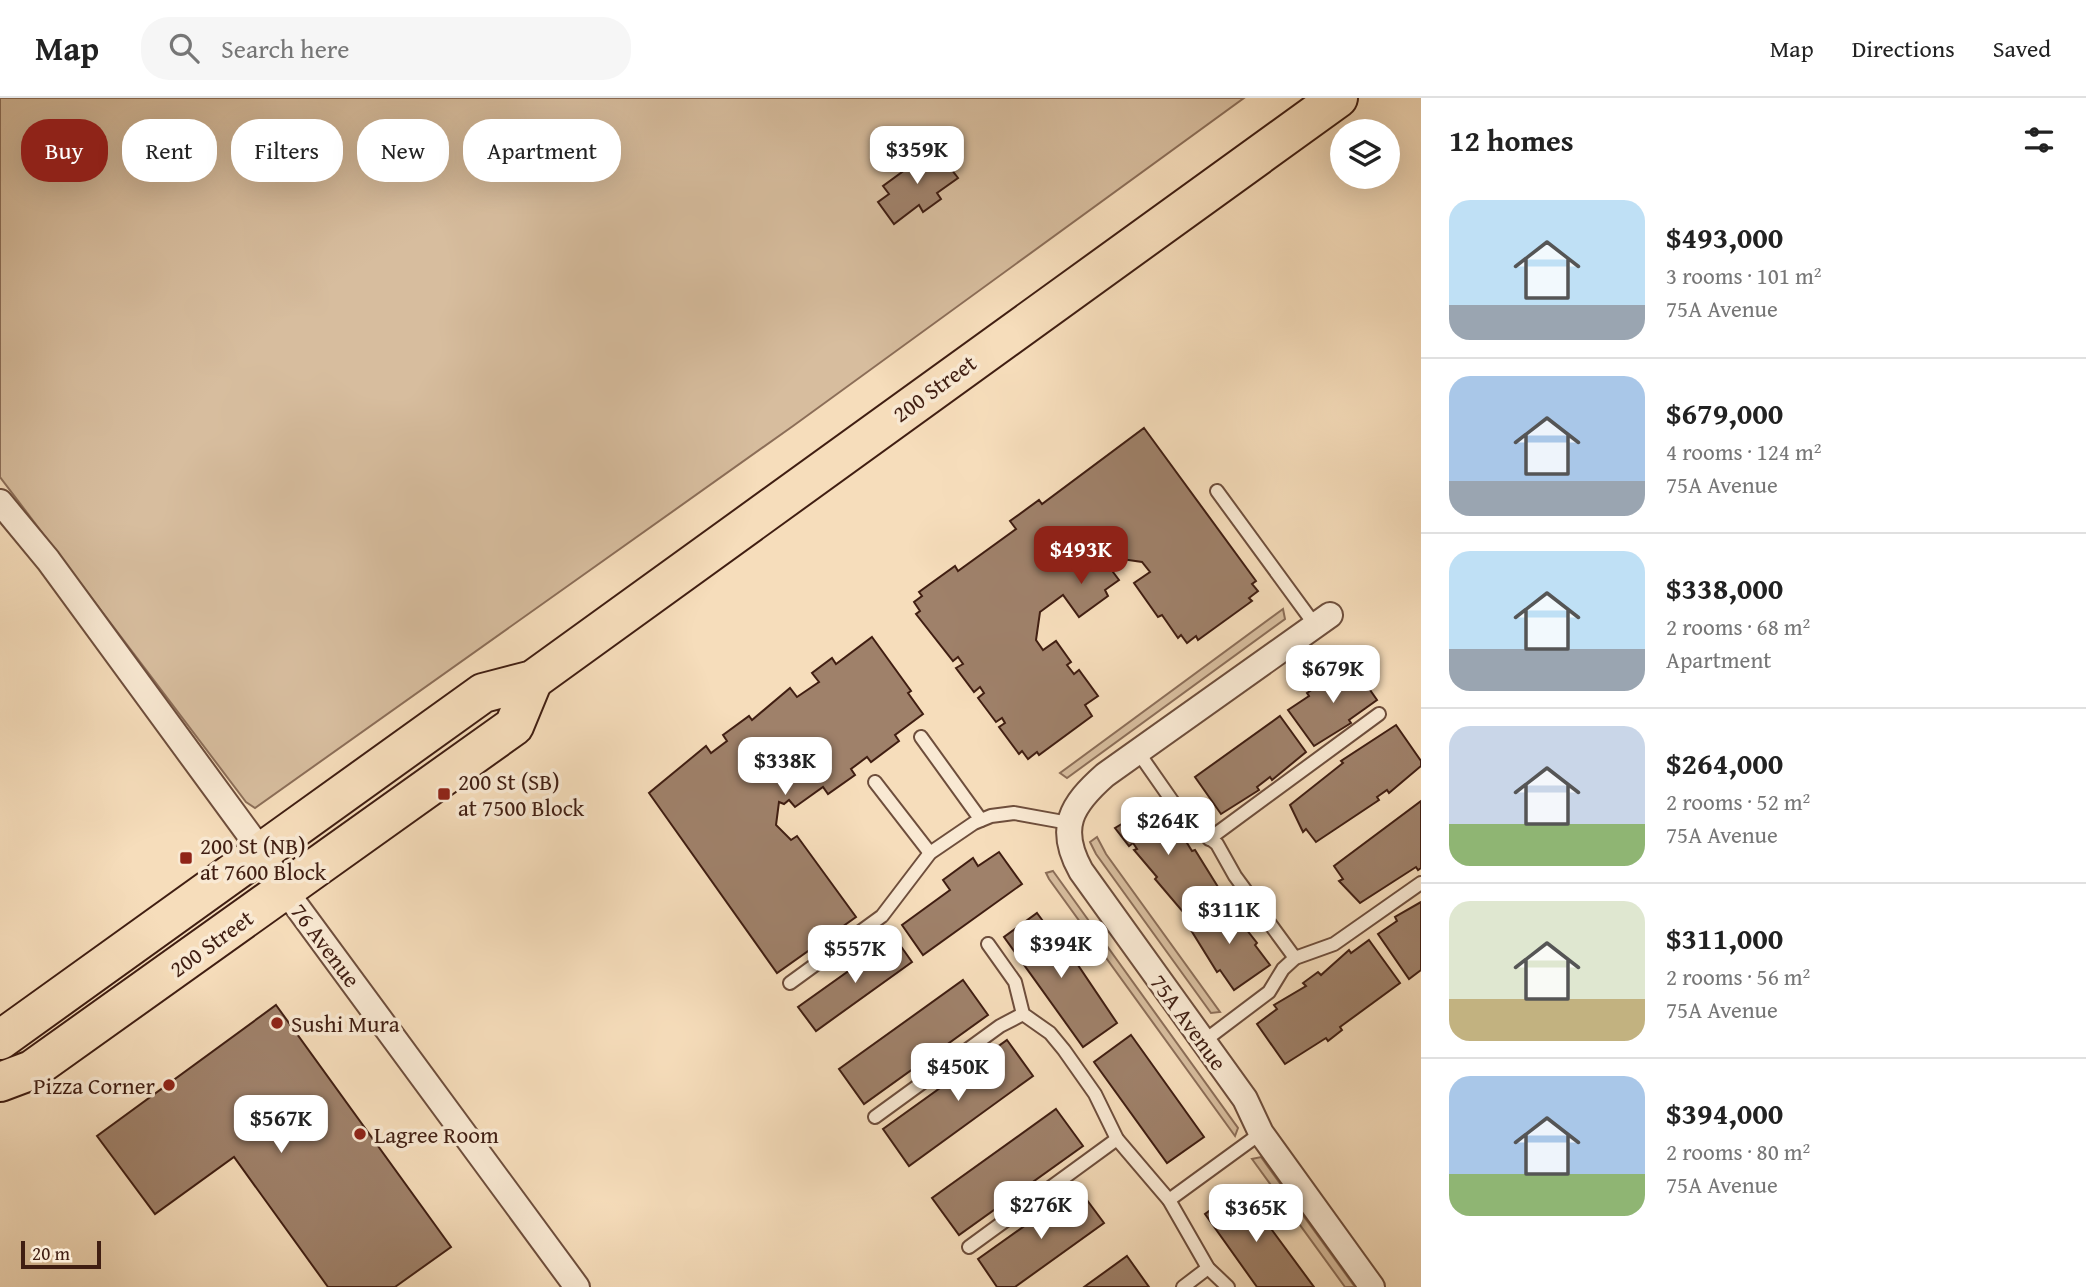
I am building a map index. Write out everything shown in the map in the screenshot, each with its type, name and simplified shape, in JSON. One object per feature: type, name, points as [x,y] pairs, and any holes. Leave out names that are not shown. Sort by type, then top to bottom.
[{"type":"main road","name":"200 Street","points":[[0,1040],[483,693],[533,680],[1338,98]]},
{"type":"main road","name":"200 Street","points":[[0,1082],[43,1063],[514,726],[533,680]]},
{"type":"street","name":"76 Avenue","points":[[0,502],[48,560],[262,852],[284,889],[577,1287]]},
{"type":"street","points":[[1069,823],[1073,811],[1089,789],[1322,620]]},
{"type":"street","name":"75A Avenue","points":[[1069,823],[1069,846],[1081,871],[1245,1099],[1261,1133],[1372,1287]]},
{"type":"lane","points":[[1217,491],[1322,620]]},
{"type":"lane","points":[[1209,838],[1379,714]]},
{"type":"lane","points":[[920,737],[981,820]]},
{"type":"lane","points":[[1138,752],[1184,818],[1225,855],[1235,876],[1295,958]]},
{"type":"lane","points":[[875,782],[930,853]]},
{"type":"lane","points":[[790,983],[883,916],[930,853],[981,820],[1014,813],[1069,823]]},
{"type":"lane","points":[[1204,1041],[1269,992],[1283,969],[1295,958],[1335,944],[1421,883]]},
{"type":"lane","points":[[988,944],[1015,982],[1023,1014],[1050,1033],[1064,1050],[1095,1094],[1116,1139],[1170,1200],[1208,1269],[1228,1287]]},
{"type":"lane","points":[[875,1117],[1000,1026],[1023,1014]]},
{"type":"lane","points":[[1170,1200],[1261,1133]]},
{"type":"lane","points":[[968,1247],[1116,1139]]},
{"type":"lane","points":[[1183,1287],[1208,1269]]},
{"type":"shaded area","points":[[0,98],[1244,98],[793,426],[255,808],[246,802],[0,477]]},
{"type":"shaded area","points":[[1283,609],[1285,619],[1067,778],[1060,773]]},
{"type":"shaded area","points":[[1097,837],[1106,854],[1220,1012],[1211,1013],[1096,854],[1090,842]]},
{"type":"shaded area","points":[[1053,871],[1238,1128],[1235,1136],[1049,879],[1046,873]]},
{"type":"shaded area","points":[[1261,1157],[1355,1287],[1345,1287],[1252,1159]]},
{"type":"building","points":[[935,148],[958,178],[937,193],[941,199],[923,212],[919,205],[894,224],[878,202],[889,194],[883,186]]},
{"type":"building","points":[[1144,428],[1256,581],[1252,584],[1258,591],[1249,598],[1252,601],[1198,640],[1196,636],[1187,643],[1181,635],[1178,638],[1162,615],[1158,617],[1134,583],[1150,572],[1142,562],[1115,558],[1107,564],[1119,580],[1105,590],[1108,596],[1079,617],[1063,595],[1040,612],[1036,640],[1043,650],[1056,641],[1071,662],[1067,665],[1074,674],[1079,670],[1098,696],[1085,705],[1092,716],[1039,755],[1037,752],[1028,759],[1022,751],[1019,754],[999,727],[1005,723],[1002,718],[996,722],[978,698],[984,693],[980,687],[974,692],[956,668],[963,664],[958,657],[953,661],[916,614],[920,611],[914,602],[922,596],[919,592],[955,566],[958,571],[1016,529],[1010,521],[1039,500],[1042,504]]},
{"type":"building","points":[[872,637],[911,691],[908,693],[923,714],[895,735],[899,741],[871,762],[867,757],[851,769],[855,775],[828,794],[823,787],[795,807],[789,800],[784,804],[779,802],[776,825],[791,840],[797,836],[856,917],[777,973],[649,793],[706,746],[711,753],[727,741],[723,735],[749,716],[752,720],[790,688],[797,697],[819,682],[812,673],[832,658],[836,664]]},
{"type":"building","points":[[1352,664],[1377,700],[1349,720],[1351,723],[1314,746],[1288,710],[1309,696],[1307,693]]},
{"type":"building","points":[[1280,716],[1306,752],[1272,780],[1270,777],[1257,787],[1259,790],[1221,814],[1195,777]]},
{"type":"building","points":[[1396,725],[1421,761],[1421,766],[1389,793],[1387,790],[1377,797],[1379,800],[1316,842],[1306,829],[1303,832],[1290,805],[1343,763],[1341,761]]},
{"type":"building","points":[[1421,801],[1421,868],[1418,870],[1416,867],[1360,903],[1339,881],[1343,879],[1334,866]]},
{"type":"building","points":[[1157,803],[1172,824],[1174,822],[1192,851],[1195,850],[1218,887],[1183,912],[1155,879],[1157,877],[1134,850],[1137,849],[1133,843],[1129,846],[1115,828]]},
{"type":"building","points":[[999,852],[1022,884],[923,955],[902,925],[950,890],[943,880],[973,858],[978,866]]},
{"type":"building","points":[[1224,901],[1257,943],[1255,945],[1270,965],[1234,990],[1220,970],[1217,972],[1189,927]]},
{"type":"building","points":[[1421,902],[1421,970],[1409,979],[1378,934],[1397,921],[1395,917]]},
{"type":"building","points":[[1037,913],[1054,936],[1057,934],[1117,1023],[1083,1047],[1004,937]]},
{"type":"building","points":[[895,938],[912,962],[816,1031],[798,1007]]},
{"type":"building","points":[[1369,940],[1400,983],[1340,1027],[1342,1030],[1328,1041],[1326,1038],[1285,1064],[1257,1024],[1277,1009],[1274,1005],[1306,986],[1303,983],[1318,972],[1321,975],[1349,950],[1351,953]]},
{"type":"building","points":[[963,980],[988,1015],[864,1104],[839,1069]]},
{"type":"building","points":[[276,1005],[451,1247],[395,1287],[328,1287],[234,1157],[155,1214],[97,1136]]},
{"type":"building","points":[[1131,1035],[1204,1137],[1167,1163],[1094,1062]]},
{"type":"building","points":[[1007,1040],[1033,1076],[909,1166],[883,1129]]},
{"type":"building","points":[[1056,1109],[1083,1146],[959,1235],[932,1198]]},
{"type":"building","points":[[1078,1188],[1104,1223],[1015,1287],[997,1287],[978,1259]]},
{"type":"building","points":[[1241,1188],[1314,1287],[1257,1287],[1205,1214]]},
{"type":"building","points":[[1127,1256],[1149,1287],[1084,1287]]},
{"type":"place","name":"200 St (SB) at 7500 Block","points":[[444,794]]},
{"type":"place","name":"200 St (NB) at 7600 Block","points":[[186,858]]},
{"type":"place","name":"Sushi Mura","points":[[277,1023]]},
{"type":"place","name":"Pizza Corner","points":[[169,1085]]},
{"type":"place","name":"Lagree Room","points":[[360,1134]]}]
